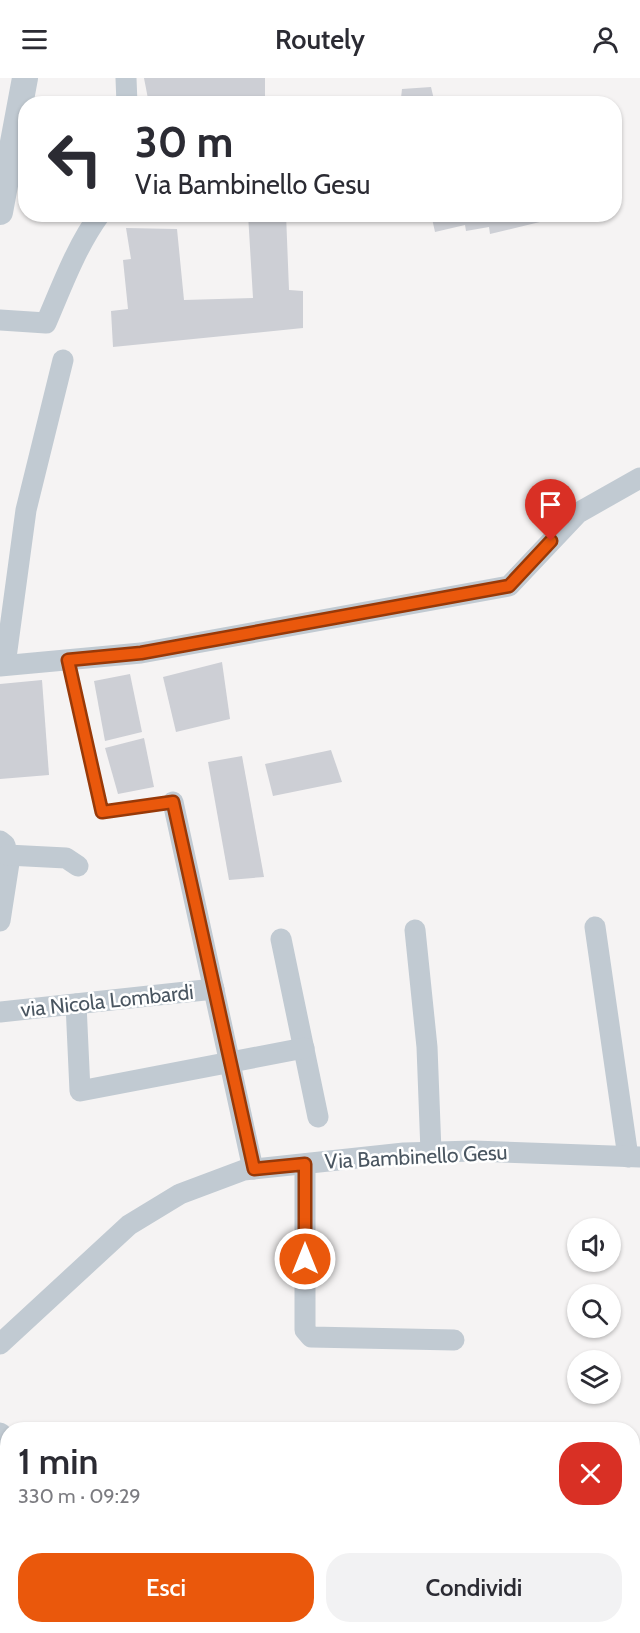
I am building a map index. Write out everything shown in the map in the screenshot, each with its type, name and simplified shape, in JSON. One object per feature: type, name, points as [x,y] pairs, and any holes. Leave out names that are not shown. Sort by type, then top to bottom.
[{"type":"street","points":[[22,96],[25,78]]},
{"type":"street","points":[[126,78],[127,96]]},
{"type":"street","points":[[0,212],[18,116]]},
{"type":"street","points":[[0,320],[46,323],[68,272],[94,222]]},
{"type":"street","points":[[63,360],[26,510],[3,666],[141,653],[509,586],[578,513],[640,478]]},
{"type":"street","points":[[173,802],[254,1169]]},
{"type":"street","points":[[0,921],[9,863],[4,848],[66,858],[78,866]]},
{"type":"street","points":[[595,927],[634,1157]]},
{"type":"street","points":[[415,930],[427,1047],[431,1152]]},
{"type":"street","points":[[281,939],[318,1117]]},
{"type":"street","name":"via Nicola Lombardi","points":[[0,1012],[214,989]]},
{"type":"street","points":[[76,1004],[80,1091],[304,1048]]},
{"type":"street","name":"Via Bambinello Gesu","points":[[0,1344],[129,1225],[180,1194],[244,1170],[473,1150],[634,1157]]},
{"type":"street","points":[[305,1164],[305,1330],[311,1337],[454,1340]]},
{"type":"lane","points":[[68,660],[102,812],[173,802]]},
{"type":"building","points":[[144,78],[265,78],[265,96],[147,96]]},
{"type":"building","points":[[431,87],[433,96],[401,96],[402,89]]},
{"type":"building","points":[[248,222],[286,222],[289,290],[303,291],[303,328],[113,347],[111,311],[128,309],[123,260],[131,259],[126,228],[177,229],[184,300],[253,298]]},
{"type":"building","points":[[433,222],[540,222],[490,234],[489,227],[466,231],[465,225],[435,232]]},
{"type":"building","points":[[222,662],[230,719],[176,732],[163,677]]},
{"type":"building","points":[[130,674],[142,732],[105,741],[94,681]]},
{"type":"building","points":[[42,680],[49,775],[0,779],[0,684]]},
{"type":"building","points":[[144,738],[154,787],[118,794],[105,748]]},
{"type":"building","points":[[331,750],[342,782],[273,796],[265,764]]},
{"type":"building","points":[[242,756],[264,877],[229,880],[208,762]]},
{"type":"route","points":[[305,1259],[305,1164],[254,1169],[173,802],[102,812],[68,660],[141,653],[509,586],[551,541]]}]
